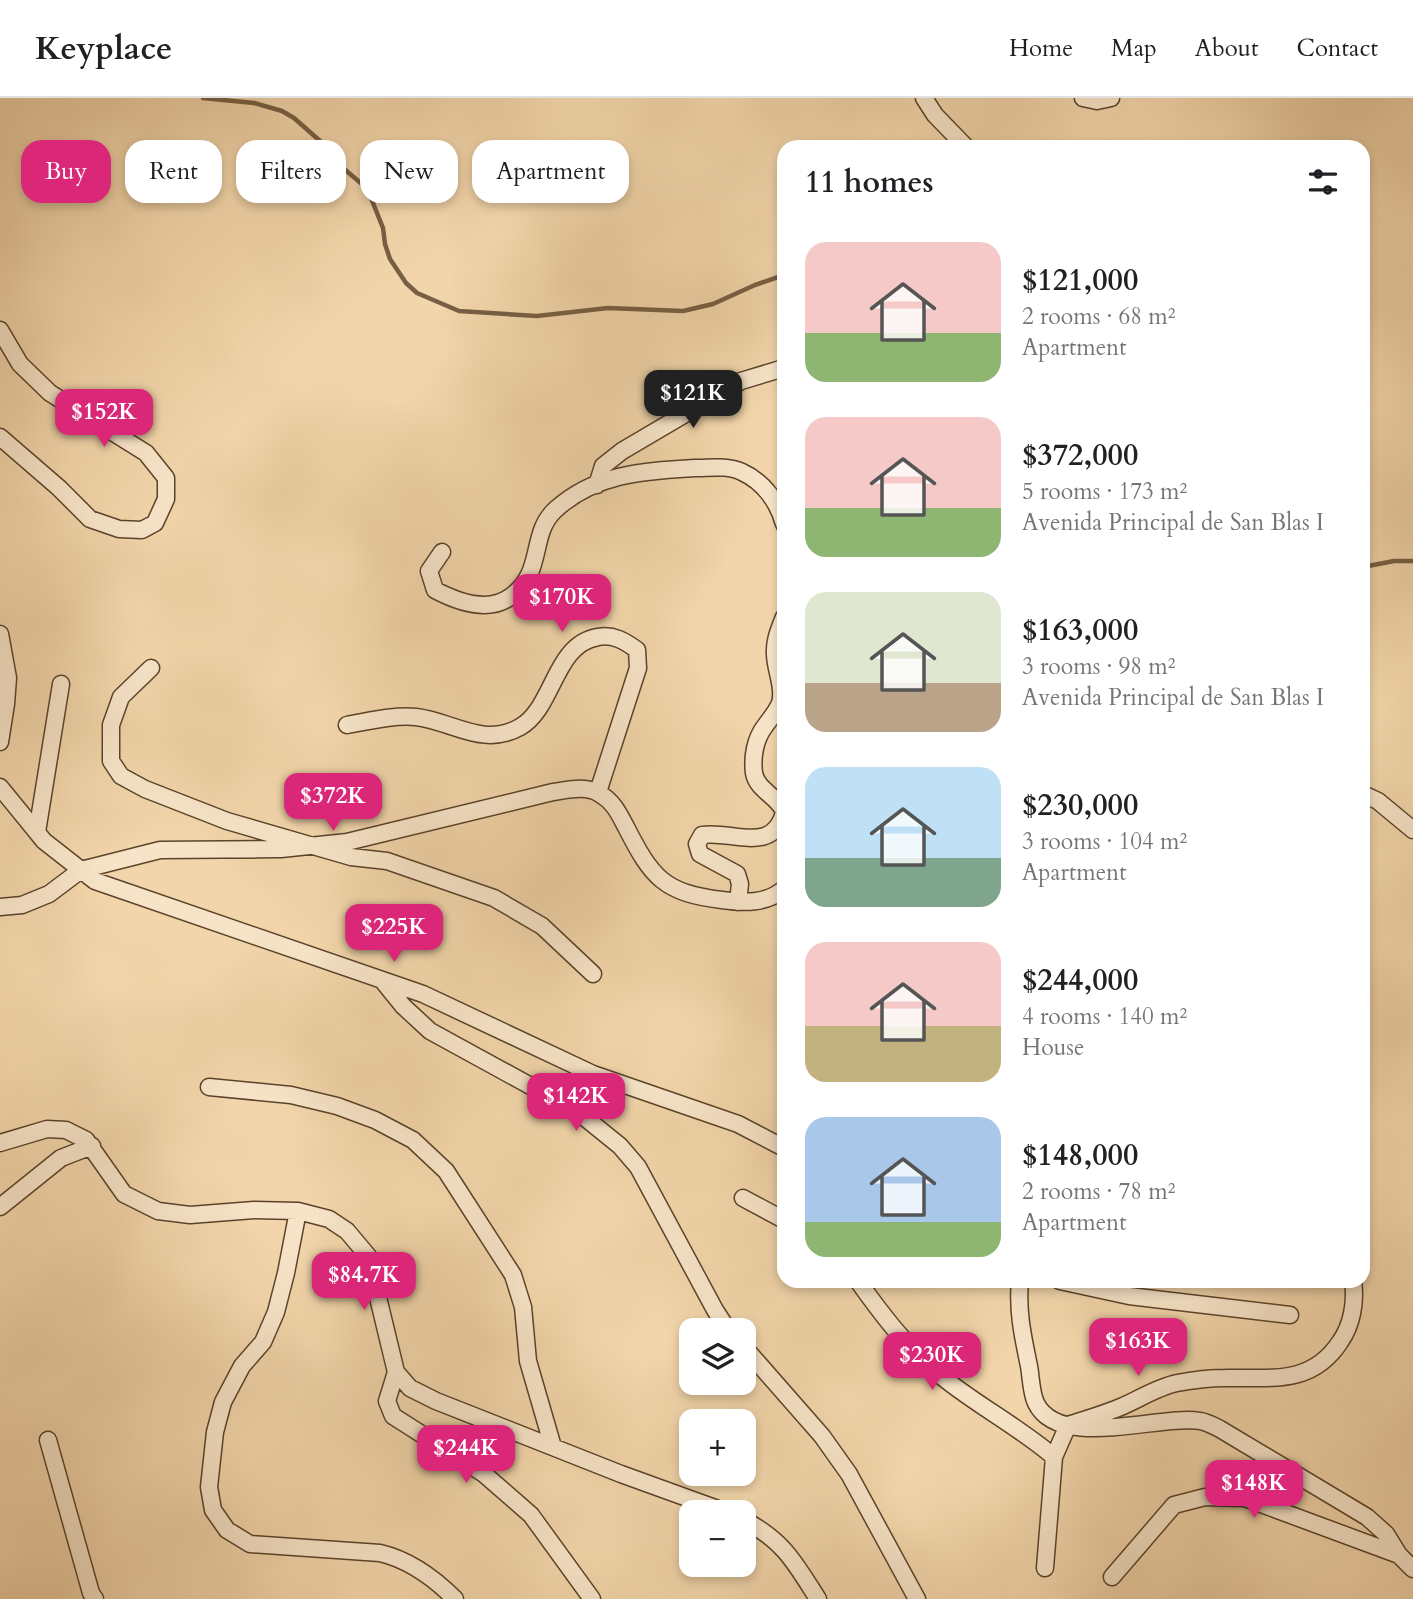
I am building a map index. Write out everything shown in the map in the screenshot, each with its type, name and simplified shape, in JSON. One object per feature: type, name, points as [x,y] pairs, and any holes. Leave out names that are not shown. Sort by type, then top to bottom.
[{"type":"street","points":[[924,98],[959,140]]},
{"type":"street","points":[[1083,98],[1097,101],[1111,98]]},
{"type":"street","points":[[0,330],[20,364],[50,393],[146,453],[166,478],[166,499],[155,523],[142,530],[130,530],[90,519],[0,437]]},
{"type":"street","points":[[597,485],[603,466],[622,451],[741,381],[777,370]]},
{"type":"street","points":[[442,552],[429,571],[435,590],[447,596],[488,605],[508,599],[524,585],[533,568],[545,522],[555,510],[579,493],[625,474],[646,470],[720,467],[740,471],[759,481],[770,493],[777,508]]},
{"type":"street","points":[[0,634],[8,678],[0,742]]},
{"type":"street","points":[[777,635],[777,665]]},
{"type":"street","points":[[347,725],[399,716],[419,717],[480,737],[505,733],[521,727],[534,714],[573,649],[586,639],[605,636],[625,641],[637,650],[638,668],[598,792]]},
{"type":"street","points":[[151,668],[121,697],[111,724],[111,761],[121,776],[145,789],[227,821],[351,857],[387,861],[494,898],[542,926],[593,974]]},
{"type":"street","points":[[37,832],[61,684]]},
{"type":"street","points":[[777,708],[757,738],[754,776],[760,786],[777,800]]},
{"type":"street","points":[[0,787],[44,841],[94,881],[423,994],[593,1074],[738,1124],[777,1144]]},
{"type":"street","points":[[0,906],[22,905],[49,894],[81,870],[160,850],[281,849],[347,842],[552,792],[582,788],[598,792],[614,804],[643,861],[674,890],[698,897],[738,902],[756,902],[777,892]]},
{"type":"street","points":[[1370,797],[1413,830]]},
{"type":"street","points":[[738,902],[740,884],[737,874],[700,854],[697,844],[702,835],[717,833],[742,839],[759,837],[777,828]]},
{"type":"street","points":[[382,980],[403,1006],[430,1031],[578,1112],[620,1146],[638,1167],[720,1318]]},
{"type":"street","points":[[209,1087],[291,1095],[337,1106],[375,1120],[413,1140],[446,1171],[513,1275],[523,1307],[528,1361],[553,1447]]},
{"type":"street","points":[[0,1143],[47,1129],[66,1130],[92,1146],[124,1194],[158,1211],[190,1215],[254,1210],[298,1211],[329,1219],[346,1231],[368,1256],[396,1372],[410,1388],[553,1447],[694,1500]]},
{"type":"street","points":[[0,1207],[61,1158],[92,1146]]},
{"type":"street","points":[[743,1198],[777,1216]]},
{"type":"street","points":[[298,1211],[276,1312],[263,1342],[242,1366],[223,1402],[215,1432],[209,1487],[213,1510],[227,1530],[250,1544],[380,1553],[399,1558],[437,1581],[456,1599]]},
{"type":"street","points":[[863,1288],[895,1333],[937,1372],[1054,1457]]},
{"type":"street","points":[[1019,1288],[1021,1327],[1036,1404],[1048,1416],[1068,1425],[1102,1429],[1179,1420],[1200,1421],[1220,1429],[1367,1517],[1386,1534],[1399,1555],[1413,1569]]},
{"type":"street","points":[[1092,1288],[1129,1296],[1290,1315]]},
{"type":"street","points":[[1045,1569],[1054,1457],[1068,1425],[1123,1406],[1173,1384],[1226,1378],[1281,1378],[1303,1373],[1320,1364],[1335,1350],[1347,1332],[1352,1310],[1353,1288]]},
{"type":"street","points":[[756,1361],[822,1436],[849,1474],[917,1599]]},
{"type":"street","points":[[396,1372],[387,1401],[393,1416],[484,1474],[531,1515],[592,1599]]},
{"type":"street","points":[[48,1440],[91,1593],[96,1599]]},
{"type":"street","points":[[1112,1577],[1174,1505],[1205,1497],[1245,1498],[1399,1555]]},
{"type":"street","points":[[756,1526],[765,1531],[793,1557],[818,1599]]},
{"type":"waterway","points":[[203,98],[254,103],[282,111],[294,118],[328,148],[336,162],[363,185],[383,228],[390,259],[406,283],[417,293],[459,311],[537,316],[608,308],[683,311],[713,304],[777,277]]},
{"type":"waterway","points":[[1370,566],[1413,561]]}]
